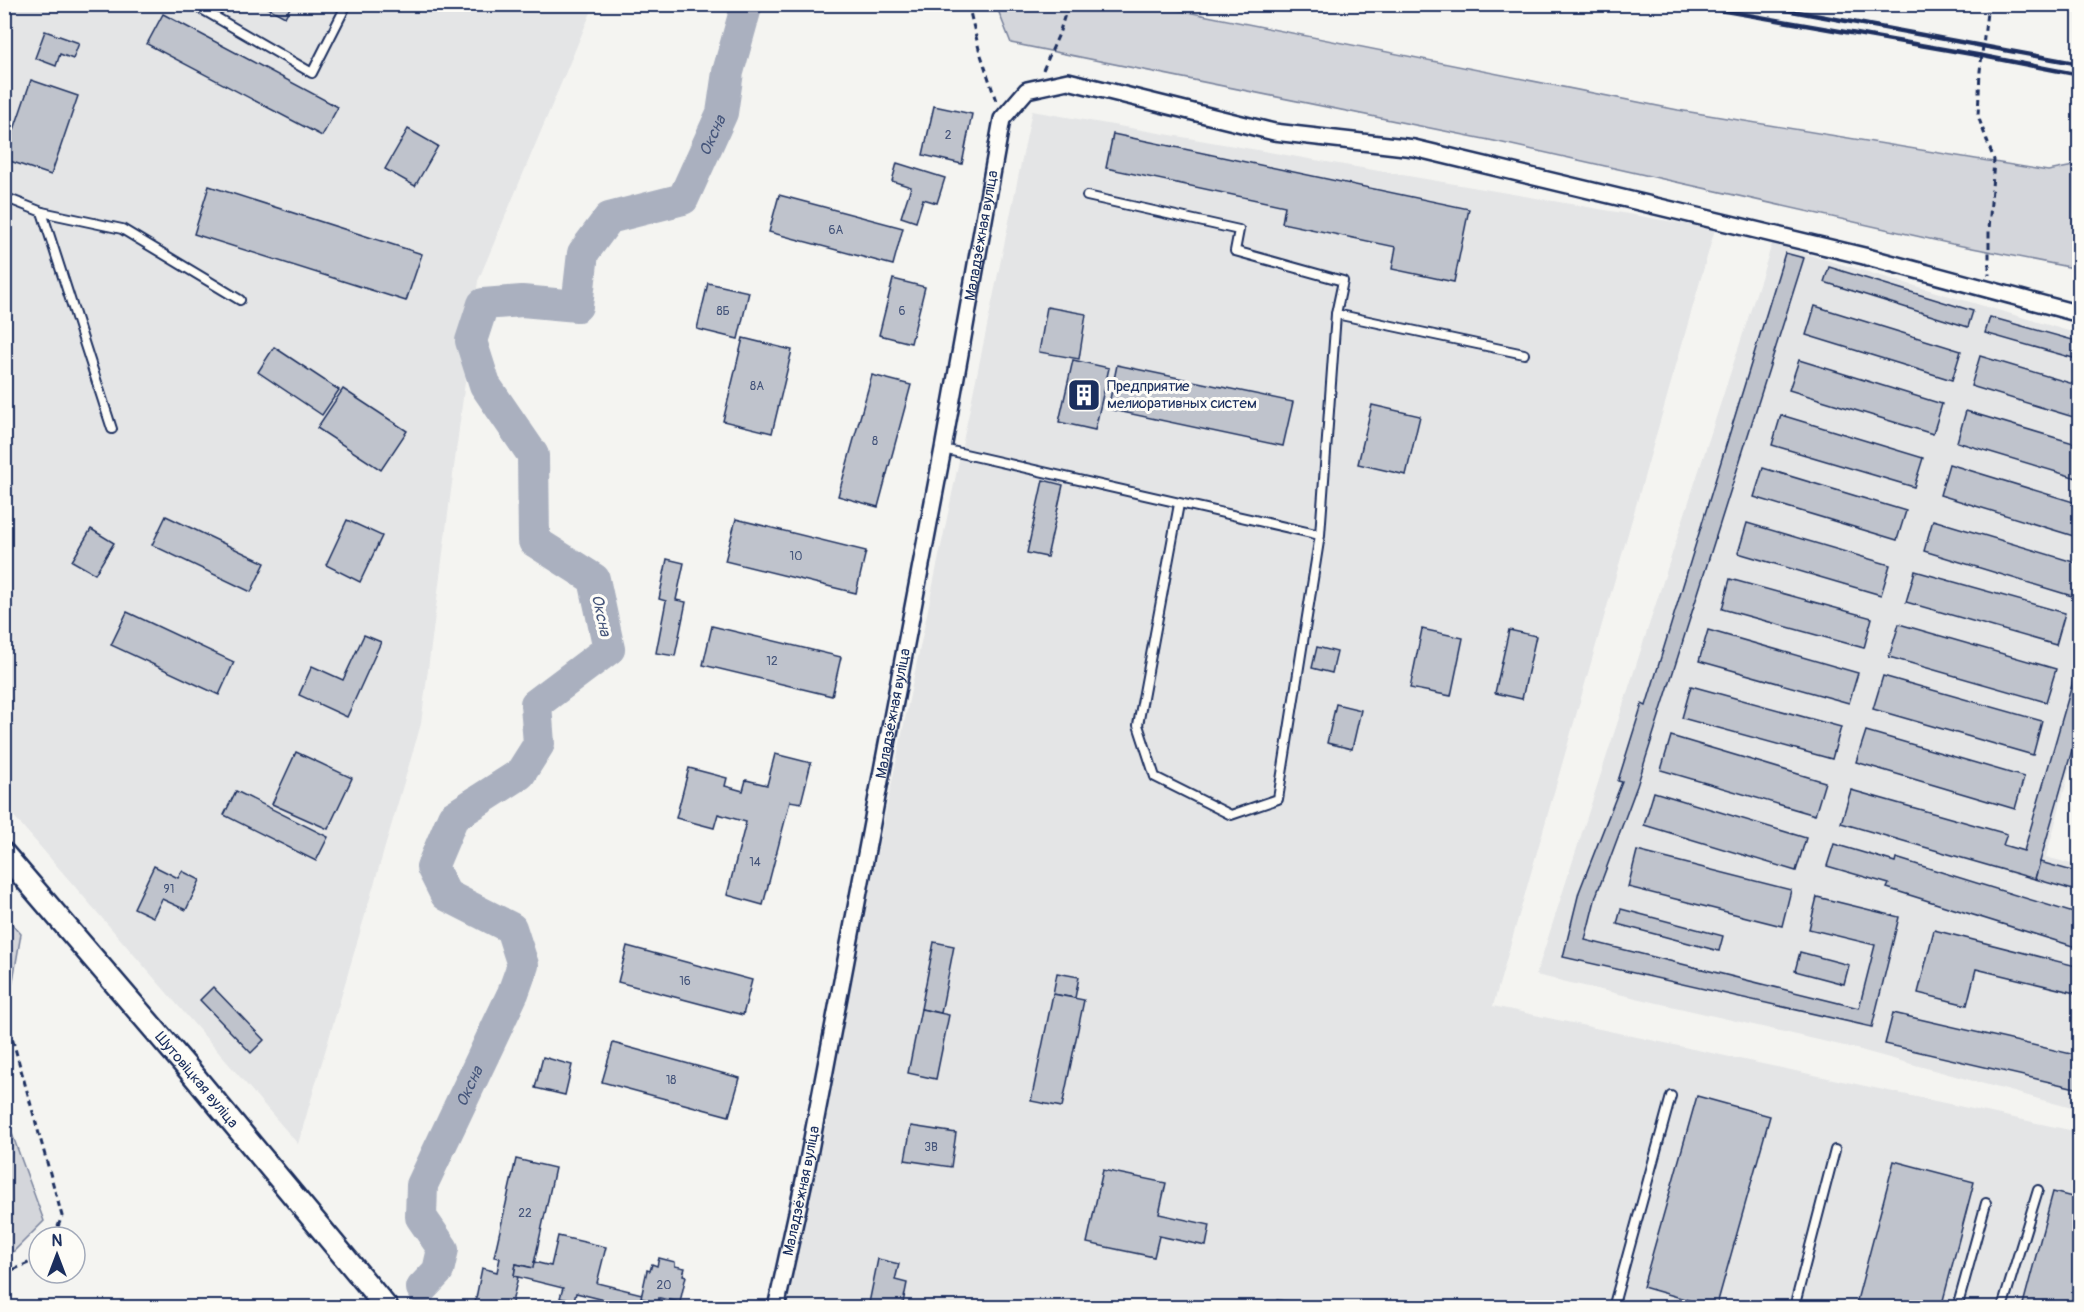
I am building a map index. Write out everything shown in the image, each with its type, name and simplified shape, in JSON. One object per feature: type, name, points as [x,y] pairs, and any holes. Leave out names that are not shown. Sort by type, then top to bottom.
[{"type":"main road","name":"Шутовіцкая вуліца","points":[[4,854],[190,1071],[387,1308]]},
{"type":"street","points":[[1002,119],[1027,90],[1068,81],[1274,132],[1414,148],[1646,202],[2079,314]]},
{"type":"street","name":"Маладзёжная вуліца","points":[[776,1308],[805,1176],[943,448],[1002,119]]},
{"type":"lane","points":[[194,4],[312,73],[346,4]]},
{"type":"lane","points":[[1087,196],[1239,230],[1235,251],[1342,281],[1336,314],[1320,534],[1278,799],[1231,815],[1155,777],[1138,725],[1179,504]]},
{"type":"lane","points":[[4,197],[42,212],[122,229],[240,300]]},
{"type":"lane","points":[[42,212],[112,429]]},
{"type":"lane","points":[[1336,314],[1524,354]]},
{"type":"lane","points":[[943,448],[1179,504],[1320,534]]},
{"type":"lane","points":[[1612,1308],[1671,1096]]},
{"type":"lane","points":[[1794,1308],[1835,1150]]},
{"type":"lane","points":[[2002,1308],[2038,1190]]},
{"type":"lane","points":[[1957,1308],[1986,1203]]},
{"type":"path","points":[[968,4],[979,49],[1002,119]]},
{"type":"path","points":[[1037,88],[1045,63],[1059,34],[1068,4]]},
{"type":"path","points":[[1988,4],[1980,71],[1978,116],[1994,160],[1988,289]]},
{"type":"path","points":[[4,1009],[62,1216],[59,1225]]},
{"type":"path","points":[[4,1274],[27,1263]]},
{"type":"shaded area","points":[[4,5],[594,5],[478,281],[421,724],[298,1144],[5,806]]},
{"type":"shaded area","points":[[996,5],[1152,5],[1678,110],[2048,171],[2079,165],[2079,269],[1952,244],[1494,141],[1011,43]]},
{"type":"shaded area","points":[[1032,111],[1715,229],[1493,1006],[2079,1132],[2079,1307],[782,1308]]},
{"type":"shaded area","points":[[1772,244],[2079,334],[2079,736],[2046,857],[2079,866],[2079,1110],[1853,1048],[1536,975]]},
{"type":"shaded area","points":[[5,916],[21,934],[5,1027]]},
{"type":"shaded area","points":[[4,1112],[44,1221],[40,1225],[27,1225],[27,1238],[4,1260]]},
{"type":"building","points":[[261,4],[292,4],[285,17]]},
{"type":"building","points":[[163,14],[338,107],[322,136],[147,44]]},
{"type":"building","points":[[45,31],[79,43],[73,59],[60,54],[56,66],[35,58]]},
{"type":"building","points":[[31,80],[78,96],[51,175],[4,159]]},
{"type":"building","points":[[934,106],[972,114],[962,164],[923,155]]},
{"type":"building","points":[[408,129],[438,146],[415,186],[385,169]]},
{"type":"building","points":[[1113,134],[1469,209],[1454,282],[1392,269],[1396,247],[1282,223],[1285,206],[1106,168]]},
{"type":"building","points":[[897,163],[945,178],[937,203],[923,199],[916,222],[901,217],[911,187],[892,181]]},
{"type":"building","points":[[209,186],[422,254],[406,301],[194,234]]},
{"type":"building","points":[[779,195],[903,228],[893,265],[769,232]]},
{"type":"building","points":[[1785,253],[1804,258],[1637,786],[1596,896],[1585,940],[1859,1008],[1875,945],[1809,929],[1817,897],[1899,917],[1872,1027],[1563,957],[1579,892],[1622,782],[1618,781],[1642,704],[1646,706]]},
{"type":"building","points":[[1829,267],[1973,311],[1968,327],[1824,282]]},
{"type":"building","points":[[893,279],[925,287],[911,343],[879,335]]},
{"type":"building","points":[[708,283],[749,292],[738,339],[697,329]]},
{"type":"building","points":[[1815,306],[1961,351],[1952,380],[1806,335]]},
{"type":"building","points":[[1047,307],[1086,314],[1079,359],[1039,352]]},
{"type":"building","points":[[1990,317],[2080,342],[2080,360],[1985,333]]},
{"type":"building","points":[[743,338],[792,350],[772,433],[723,421]]},
{"type":"building","points":[[274,347],[339,390],[322,415],[258,372]]},
{"type":"building","points":[[1980,356],[2080,386],[2080,419],[1971,386]]},
{"type":"building","name":"Предприятие мелиоративных систем","points":[[1073,360],[1109,368],[1095,430],[1059,422]]},
{"type":"building","points":[[1799,360],[1942,404],[1933,434],[1789,390]]},
{"type":"building","points":[[1117,365],[1293,402],[1283,446],[1108,409]]},
{"type":"building","points":[[872,375],[911,385],[878,507],[838,496]]},
{"type":"building","points":[[343,389],[407,431],[381,470],[317,428]]},
{"type":"building","points":[[1372,405],[1420,416],[1406,475],[1358,464]]},
{"type":"building","points":[[1966,411],[2080,445],[2080,479],[1957,442]]},
{"type":"building","points":[[1781,415],[1923,458],[1914,487],[1772,445]]},
{"type":"building","points":[[1949,464],[2080,504],[2080,538],[1940,495]]},
{"type":"building","points":[[1763,468],[1906,511],[1897,540],[1754,497]]},
{"type":"building","points":[[1043,480],[1063,485],[1047,557],[1027,553]]},
{"type":"building","points":[[166,516],[265,563],[251,592],[152,545]]},
{"type":"building","points":[[736,519],[866,551],[856,593],[725,561]]},
{"type":"building","points":[[347,520],[382,536],[360,582],[326,565]]},
{"type":"building","points":[[1933,520],[2080,564],[2080,572],[2072,596],[1924,551]]},
{"type":"building","points":[[1747,523],[1890,565],[1881,595],[1738,553]]},
{"type":"building","points":[[91,529],[114,543],[95,574],[72,561]]},
{"type":"building","points":[[667,559],[684,563],[676,600],[686,602],[675,656],[656,653],[666,601],[659,599]]},
{"type":"building","points":[[1915,571],[2065,613],[2056,645],[1906,602]]},
{"type":"building","points":[[1730,579],[1872,618],[1864,648],[1722,609]]},
{"type":"building","points":[[127,612],[234,662],[219,695],[111,645]]},
{"type":"building","points":[[1899,624],[2056,669],[2046,702],[1889,657]]},
{"type":"building","points":[[712,626],[841,657],[832,696],[703,665]]},
{"type":"building","points":[[1422,629],[1463,638],[1451,696],[1410,688]]},
{"type":"building","points":[[1509,630],[1536,636],[1522,699],[1495,693]]},
{"type":"building","points":[[1708,630],[1858,673],[1849,703],[1699,661]]},
{"type":"building","points":[[364,635],[381,642],[347,717],[299,695],[312,666],[343,680]]},
{"type":"building","points":[[1317,647],[1337,652],[1332,673],[1312,668]]},
{"type":"building","points":[[2080,657],[2080,722],[2035,879],[1841,823],[1851,790],[2007,834],[2003,845],[2024,851]]},
{"type":"building","points":[[1883,676],[2042,721],[2033,755],[1873,709]]},
{"type":"building","points":[[1691,686],[1841,727],[1832,759],[1682,718]]},
{"type":"building","points":[[1336,704],[1361,710],[1352,749],[1327,743]]},
{"type":"building","points":[[1866,731],[2024,777],[2015,809],[1856,762]]},
{"type":"building","points":[[1671,736],[1825,782],[1815,815],[1661,770]]},
{"type":"building","points":[[296,752],[352,778],[328,829],[272,804]]},
{"type":"building","points":[[775,754],[811,763],[801,803],[790,801],[763,905],[727,895],[746,822],[718,814],[714,828],[676,818],[689,768],[727,778],[725,786],[743,791],[746,780],[767,785]]},
{"type":"building","points":[[236,791],[328,837],[316,861],[224,815]]},
{"type":"building","points":[[1654,792],[1806,838],[1796,871],[1644,825]]},
{"type":"building","points":[[1834,844],[1895,862],[1896,858],[2080,915],[2079,948],[1887,888],[1889,884],[1827,866]]},
{"type":"building","points":[[1637,851],[1791,890],[1782,926],[1628,887]]},
{"type":"building","points":[[2040,862],[2080,873],[2080,892],[2035,879]]},
{"type":"building","points":[[154,866],[178,878],[182,871],[200,880],[186,910],[162,899],[153,917],[134,908]]},
{"type":"building","points":[[1621,909],[1723,936],[1719,951],[1617,924]]},
{"type":"building","points":[[1934,930],[2080,967],[2075,993],[1976,969],[1967,1005],[1918,993]]},
{"type":"building","points":[[934,942],[954,946],[941,1013],[921,1009]]},
{"type":"building","points":[[627,946],[752,980],[743,1015],[618,982]]},
{"type":"building","points":[[1800,952],[1849,965],[1844,984],[1795,971]]},
{"type":"building","points":[[1057,973],[1079,977],[1075,998],[1053,994]]},
{"type":"building","points":[[213,987],[264,1040],[251,1053],[200,1000]]},
{"type":"building","points":[[1053,994],[1084,1000],[1062,1107],[1031,1101]]},
{"type":"building","points":[[921,1009],[949,1015],[936,1079],[908,1073]]},
{"type":"building","points":[[1893,1013],[2080,1056],[2080,1089],[1885,1044]]},
{"type":"building","points":[[613,1043],[740,1078],[729,1116],[602,1082]]},
{"type":"building","points":[[543,1057],[572,1065],[565,1095],[535,1088]]},
{"type":"building","points":[[1697,1096],[1770,1116],[1716,1308],[1643,1287]]},
{"type":"building","points":[[911,1126],[956,1133],[951,1167],[905,1160]]},
{"type":"building","points":[[516,1159],[555,1168],[533,1268],[516,1264],[514,1276],[518,1277],[511,1307],[505,1305],[504,1308],[474,1308],[482,1268],[497,1272],[500,1258],[494,1257]]},
{"type":"building","points":[[1894,1161],[1974,1182],[1941,1308],[1855,1308]]},
{"type":"building","points":[[1103,1170],[1166,1183],[1159,1214],[1210,1225],[1206,1246],[1159,1236],[1154,1257],[1087,1243]]},
{"type":"building","points":[[2053,1192],[2080,1199],[2080,1308],[2022,1308]]},
{"type":"building","points":[[558,1236],[606,1247],[597,1283],[642,1294],[641,1298],[648,1300],[647,1308],[637,1308],[576,1293],[574,1301],[560,1298],[563,1288],[514,1276],[516,1264],[533,1268],[534,1262],[551,1266]]},
{"type":"building","points":[[659,1258],[675,1262],[675,1266],[685,1268],[683,1275],[686,1276],[680,1302],[659,1298],[657,1308],[647,1308],[648,1300],[641,1298],[647,1270],[650,1271],[652,1264],[657,1266]]},
{"type":"building","points":[[878,1259],[899,1264],[895,1280],[907,1283],[902,1308],[868,1308]]},
{"type":"building","points":[[1277,1300],[1330,1307],[1330,1308],[1276,1308]]},
{"type":"waterway","name":"Оксна","points":[[422,1288],[438,1271],[443,1249],[421,1217],[422,1185],[513,993],[523,965],[511,928],[446,895],[432,867],[453,817],[520,774],[539,744],[536,704],[609,649],[594,579],[534,541],[533,455],[485,385],[471,341],[483,304],[522,301],[577,306],[583,253],[609,218],[683,199],[722,113],[728,72],[747,4]]},
{"type":"railway","points":[[1685,4],[2080,75]]},
{"type":"railway","points":[[1754,4],[2080,64]]},
{"type":"place","name":"Предприятие мелиоративных систем","points":[[1084,395]]}]
